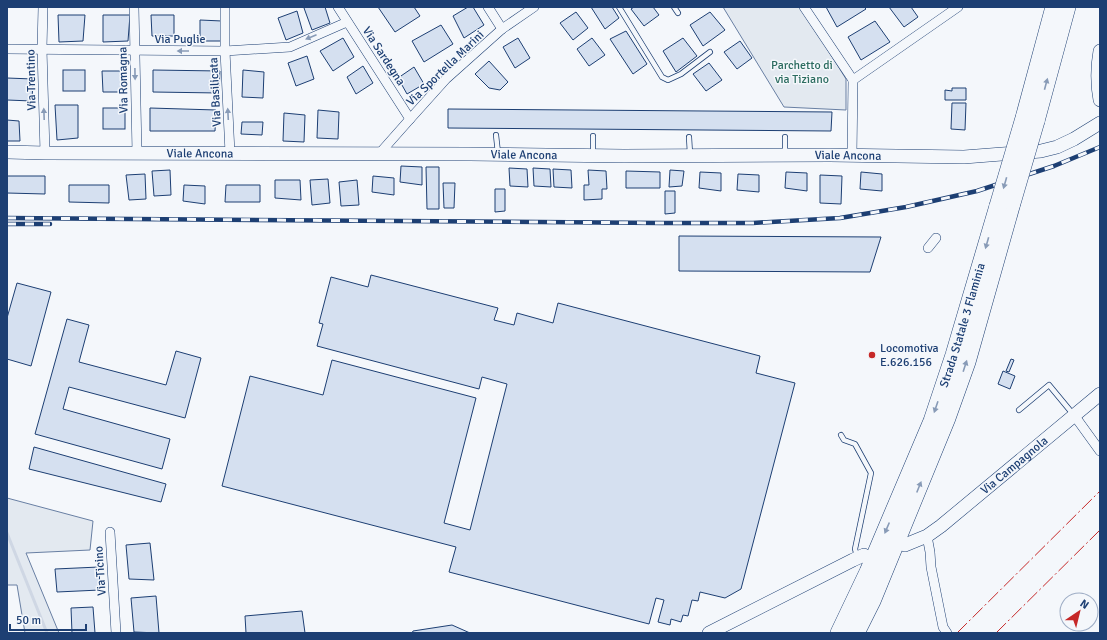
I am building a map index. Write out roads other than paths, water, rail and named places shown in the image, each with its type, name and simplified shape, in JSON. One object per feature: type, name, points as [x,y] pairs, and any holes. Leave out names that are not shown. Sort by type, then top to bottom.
[{"type":"highway","name":"Strada Statale 3 Flaminia","points":[[1030,120],[1054,7]]},
{"type":"highway","name":"Strada Statale 3 Flaminia","points":[[839,633],[868,572],[932,421],[1005,204],[1030,120],[1067,7]]},
{"type":"highway","name":"Strada Statale 3 Flaminia","points":[[856,633],[872,601],[947,418],[967,362],[1005,204]]},
{"type":"highway","points":[[861,633],[872,601]]},
{"type":"highway","points":[[835,633],[851,609]]},
{"type":"main road","points":[[1099,94],[1097,65],[1100,51]]},
{"type":"main road","name":"Viale Ancona","points":[[7,152],[498,154],[593,156],[852,155],[964,157],[1041,152],[1057,147],[1074,139],[1100,123]]},
{"type":"main road","name":"Via Campagnola","points":[[905,545],[928,536],[1100,394]]},
{"type":"main road","points":[[709,633],[861,556]]},
{"type":"street","name":"Via Trentino","points":[[43,7],[42,49],[45,153]]},
{"type":"street","name":"Via Romagna","points":[[134,7],[137,153]]},
{"type":"street","name":"Via Basilicata","points":[[225,7],[225,51],[230,153]]},
{"type":"street","name":"Via Sardegna","points":[[338,7],[410,119]]},
{"type":"street","points":[[488,7],[502,30]]},
{"type":"street","name":"Via Sportella Marini","points":[[380,154],[446,80],[502,30],[534,7]]},
{"type":"street","points":[[804,7],[853,80],[852,155]]},
{"type":"street","points":[[853,80],[958,7]]},
{"type":"street","name":"Via Puglie","points":[[7,49],[225,51],[290,47],[347,22]]},
{"type":"street","points":[[928,248],[936,238]]},
{"type":"street","points":[[1074,416],[1100,451]]},
{"type":"street","name":"Via Ticino","points":[[110,532],[116,633]]},
{"type":"street","points":[[928,536],[932,574],[943,627],[948,633]]},
{"type":"lane","points":[[619,7],[662,77],[668,80],[681,74],[710,52]]},
{"type":"lane","points":[[674,7],[678,13]]},
{"type":"lane","points":[[496,135],[498,154]]},
{"type":"lane","points":[[593,136],[593,156]]},
{"type":"lane","points":[[689,137],[690,156]]},
{"type":"lane","points":[[785,137],[785,155]]},
{"type":"lane","points":[[1019,410],[1049,385],[1074,416]]},
{"type":"lane","points":[[841,435],[844,440],[855,444],[871,473],[855,549],[861,556]]},
{"type":"waterway","points":[[7,533],[47,633]]},
{"type":"railway","points":[[7,218],[662,223],[753,223],[840,218],[906,207],[977,191],[1054,166],[1100,147]]},
{"type":"railway","points":[[7,224],[50,224]]},
{"type":"place","name":"Locomotiva E.626.156","points":[[872,355]]},
{"type":"park label","name":"Parchetto di via Tiziano","points":[[802,72]]}]
